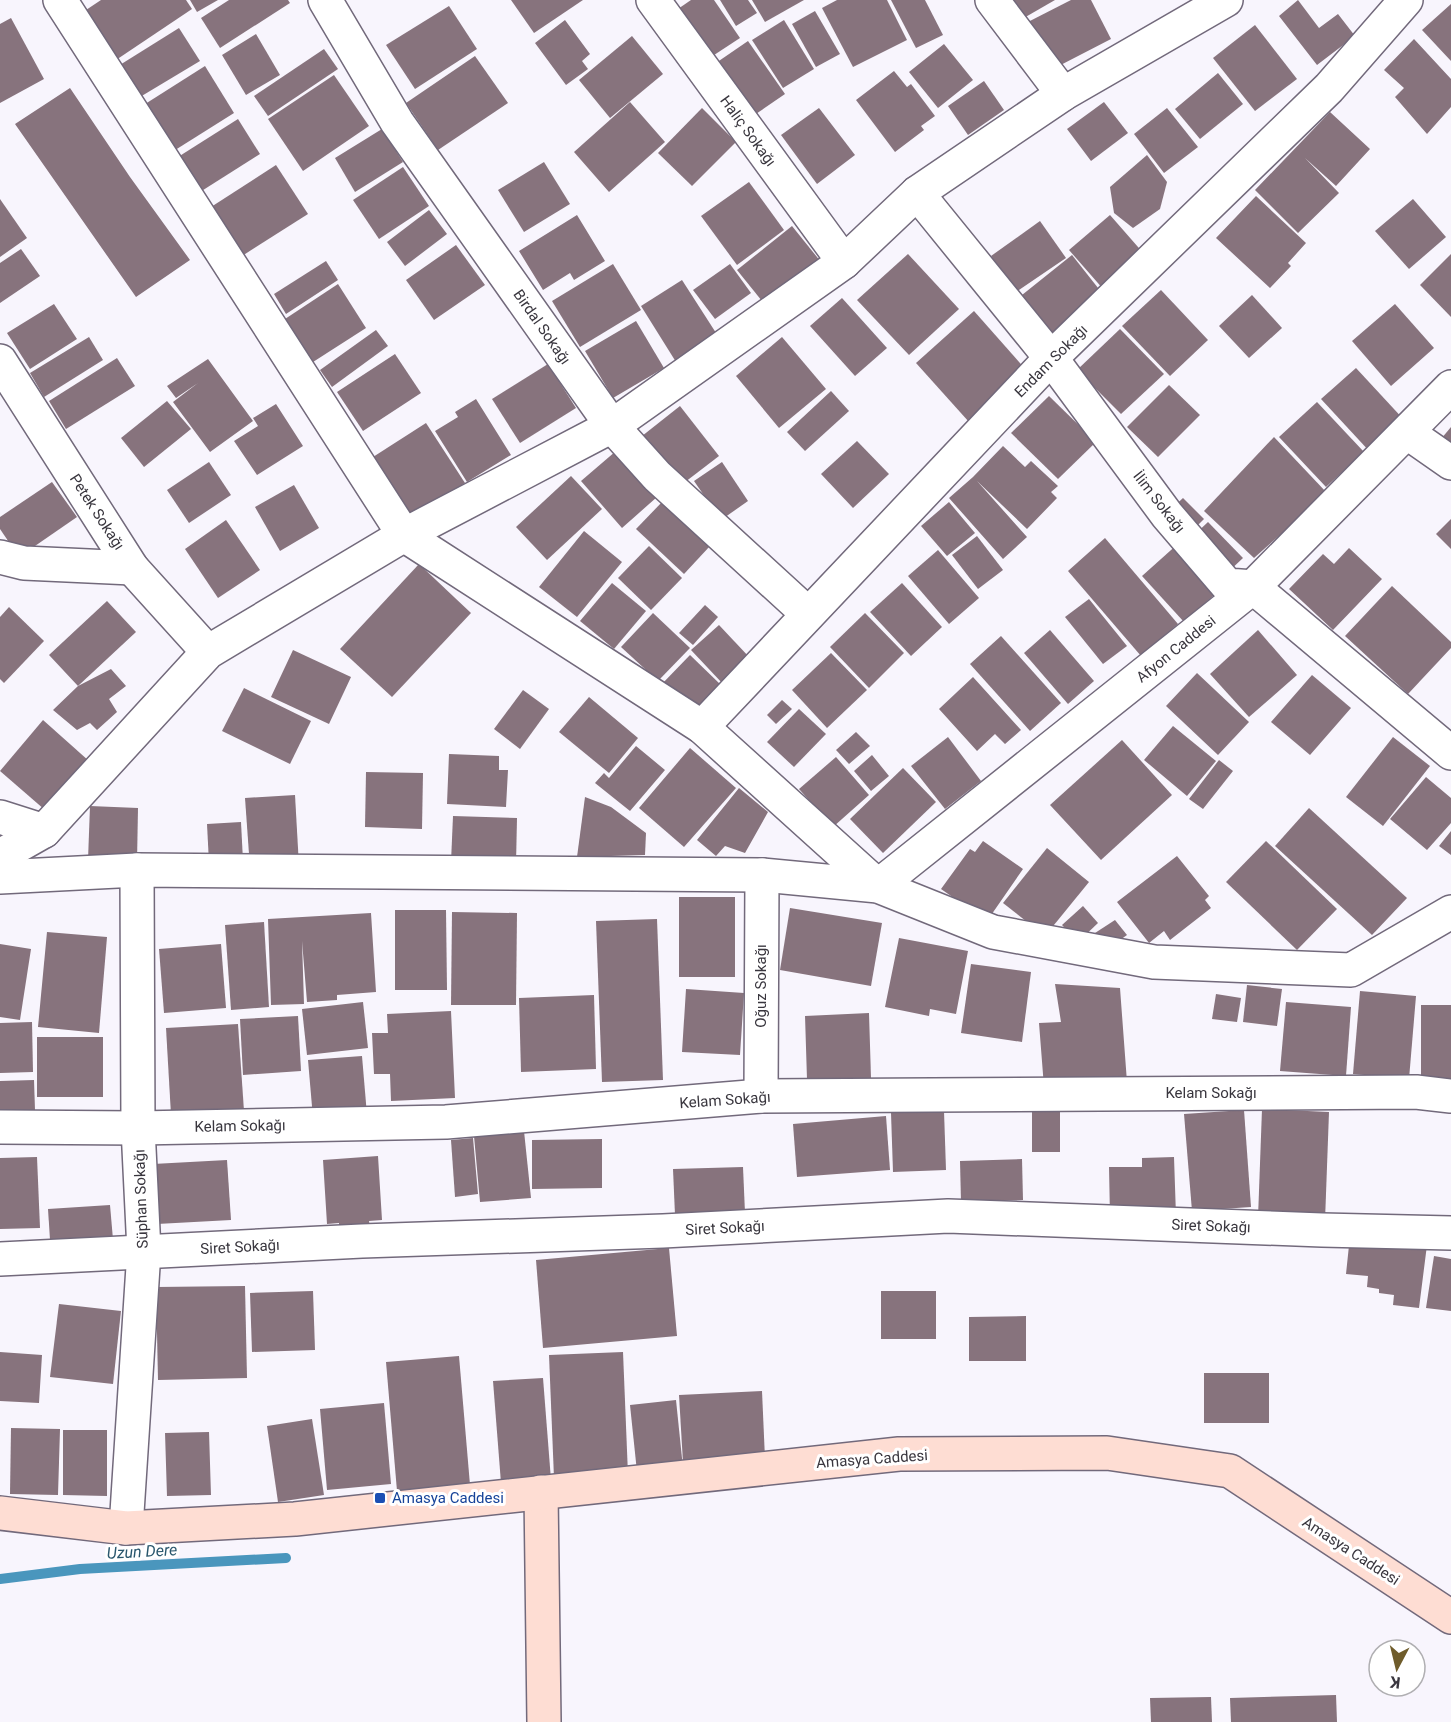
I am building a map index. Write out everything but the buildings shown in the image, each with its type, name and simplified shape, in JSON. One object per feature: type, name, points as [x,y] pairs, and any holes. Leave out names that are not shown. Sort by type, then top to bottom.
[{"type":"street","points":[[60,0],[404,535],[702,727],[878,886]]},
{"type":"street","name":"Birdal Sokağı","points":[[325,0],[397,122],[612,426],[657,476],[808,615]]},
{"type":"street","name":"Haliç Sokağı","points":[[653,0],[844,262]]},
{"type":"street","points":[[992,0],[1063,94]]},
{"type":"street","points":[[0,856],[44,831],[208,652],[404,535],[612,426],[844,262],[917,193],[1063,94],[1226,0]]},
{"type":"street","name":"Endam Sokağı","points":[[702,727],[1051,358],[1329,88],[1406,0]]},
{"type":"street","name":"İlim Sokağı","points":[[917,193],[1051,358],[1167,515],[1227,585],[1253,587]]},
{"type":"street","name":"Petek Sokağı","points":[[0,361],[132,568],[208,652]]},
{"type":"street","name":"Afyon Caddesi","points":[[878,886],[1253,587],[1408,433],[1451,387]]},
{"type":"street","points":[[1408,433],[1451,463]]},
{"type":"street","points":[[0,557],[24,563],[132,568]]},
{"type":"street","points":[[1253,587],[1451,753]]},
{"type":"street","points":[[0,817],[44,831]]},
{"type":"street","points":[[0,877],[137,870],[762,875],[878,886],[993,932],[1154,962],[1351,970],[1451,912]]},
{"type":"street","name":"Süphan Sokağı","points":[[126,1528],[144,1251],[138,1128],[137,870]]},
{"type":"street","name":"Oğuz Sokağı","points":[[761,1096],[762,875]]},
{"type":"street","name":"Kelam Sokağı","points":[[0,1127],[138,1128],[446,1122],[761,1096],[1416,1092],[1451,1096]]},
{"type":"street","name":"Siret Sokağı","points":[[0,1259],[362,1240],[663,1231],[948,1216],[1451,1233]]},
{"type":"street","name":"Amasya Caddesi","points":[[0,1514],[126,1528],[296,1519],[899,1454],[1107,1453],[1230,1471],[1451,1617]]},
{"type":"street","points":[[541,1492],[544,1722]]},
{"type":"waterway","name":"Uzun Dere","points":[[0,1579],[80,1569],[286,1558]]},
{"type":"place","name":"Amasya Caddesi","points":[[380,1498]]}]
